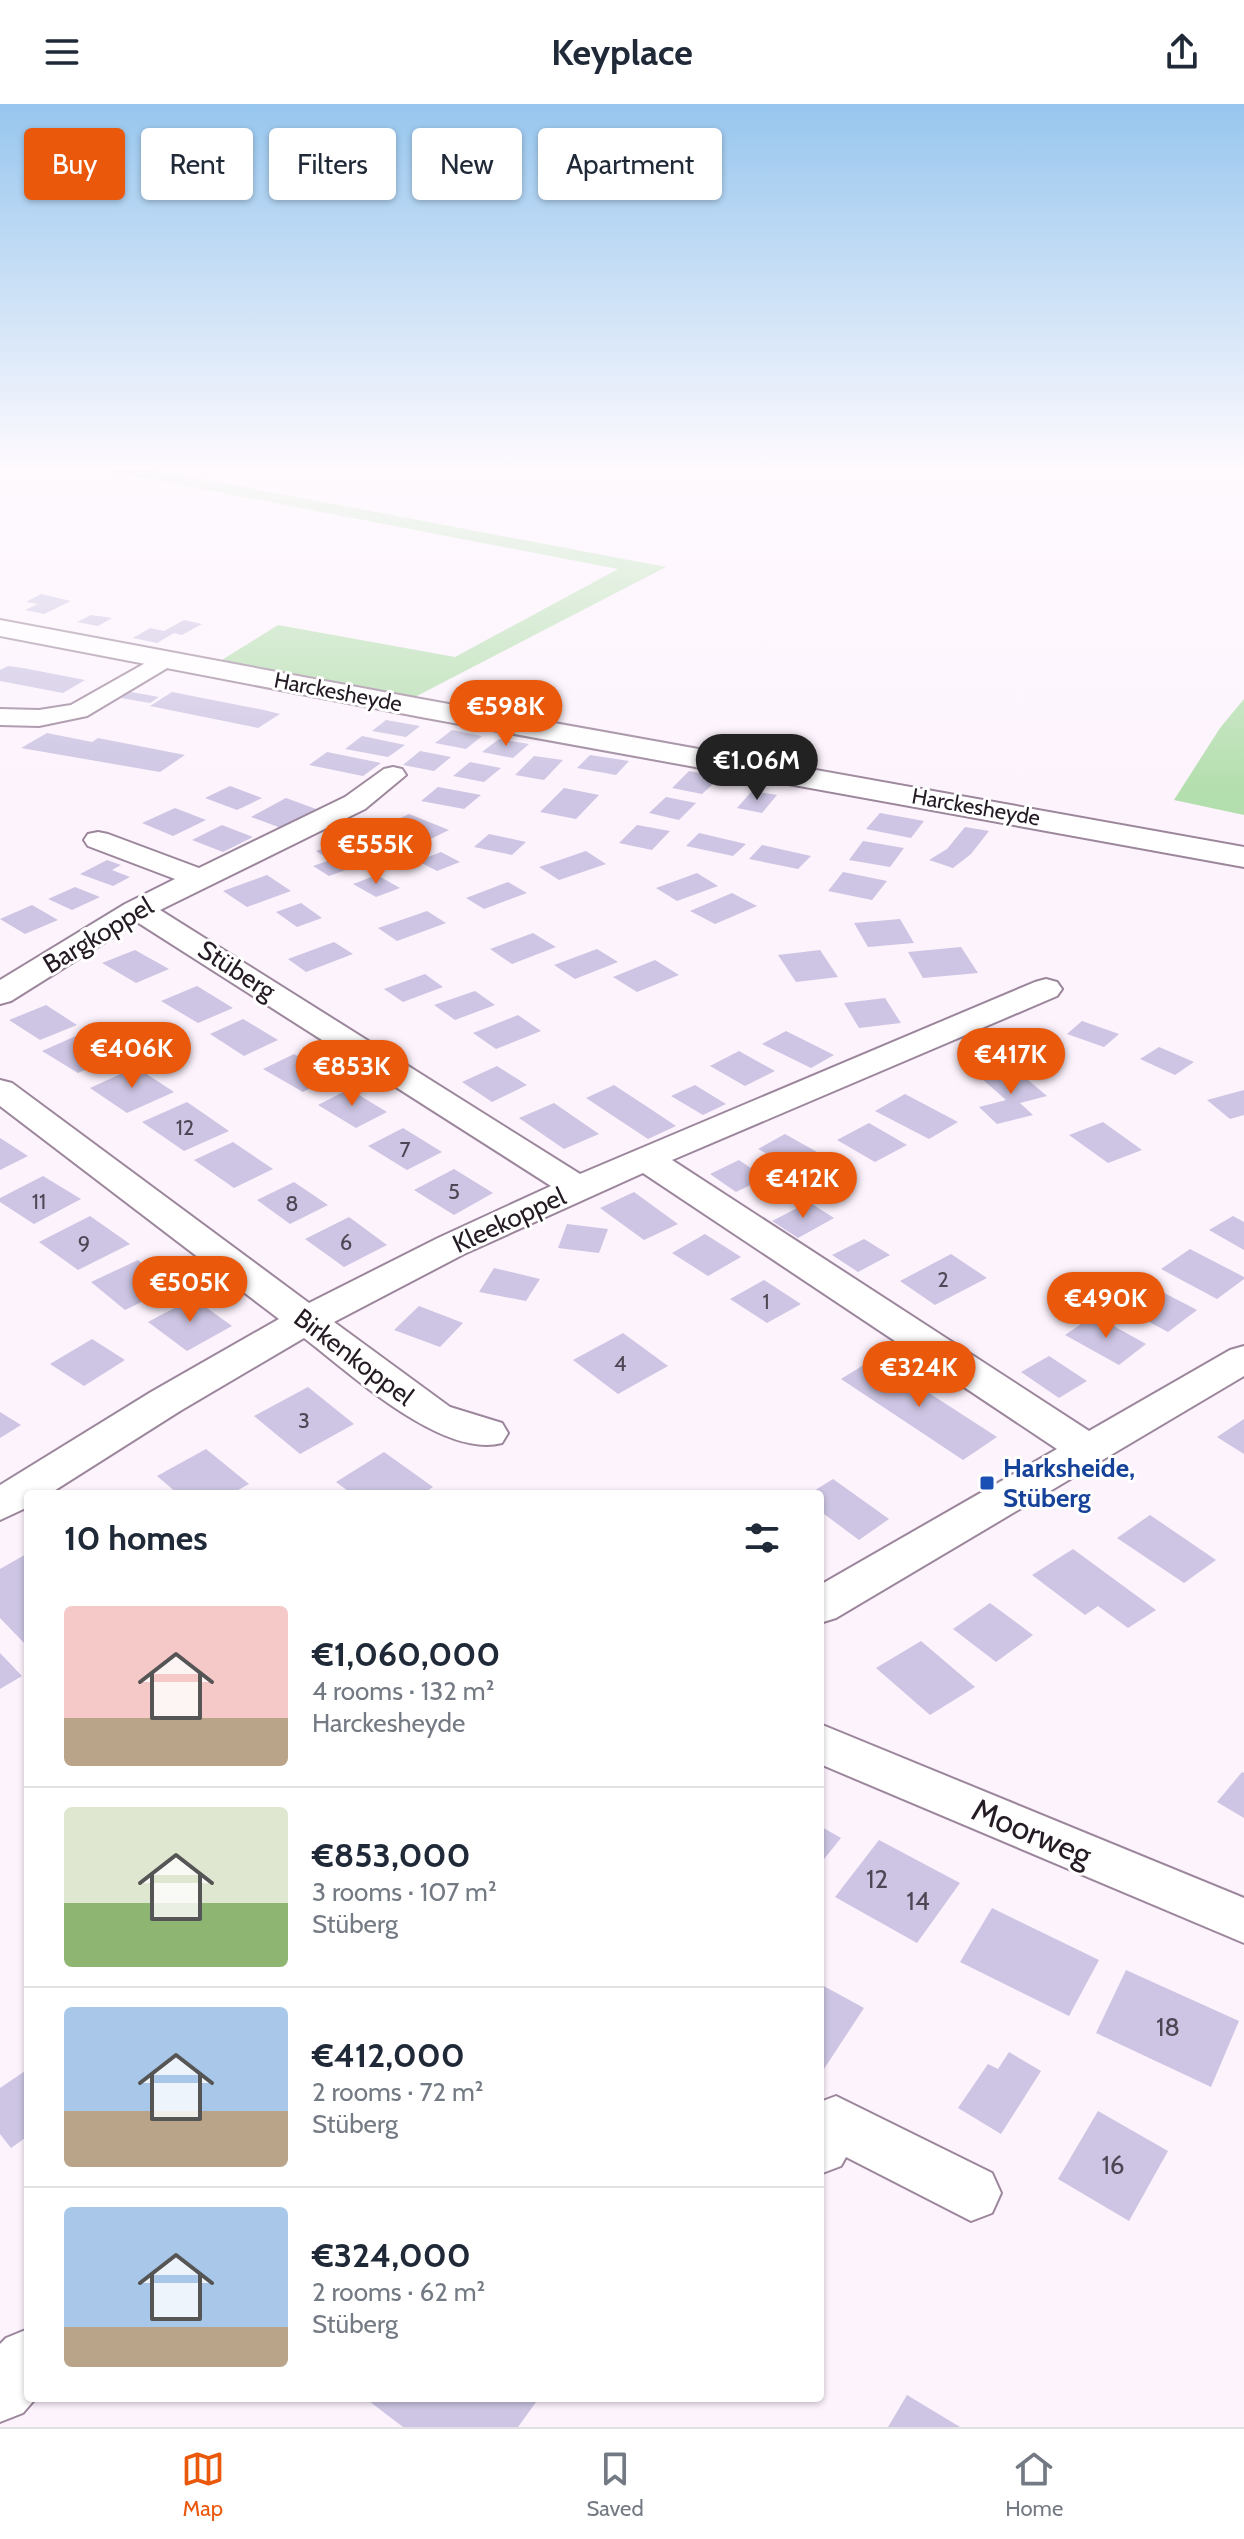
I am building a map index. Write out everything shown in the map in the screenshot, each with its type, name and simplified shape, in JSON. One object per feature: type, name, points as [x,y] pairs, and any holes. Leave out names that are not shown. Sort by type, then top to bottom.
[{"type":"main road","name":"Harckesheyde","points":[[0,628],[1244,857]]},
{"type":"street","points":[[0,717],[39,718],[78,711],[165,659]]},
{"type":"street","name":"Bargkoppel","points":[[0,994],[136,910],[355,803],[393,775]]},
{"type":"street","name":"Bargkoppel","points":[[98,840],[198,878]]},
{"type":"street","name":"Stüberg","points":[[136,910],[163,923],[578,1188]]},
{"type":"street","name":"Kleekoppel","points":[[0,1505],[125,1424],[305,1320],[451,1246],[578,1188],[918,1047],[1046,989]]},
{"type":"street","name":"Birkenkoppel","points":[[0,1090],[435,1417],[487,1433]]},
{"type":"street","points":[[646,1159],[1086,1449]]},
{"type":"street","points":[[824,1604],[1244,1359]]},
{"type":"street","name":"Moorweg","points":[[824,1745],[1244,1921]]},
{"type":"street","points":[[824,2141],[836,2122],[971,2193]]},
{"type":"street","points":[[0,2390],[24,2364]]},
{"type":"green space","points":[[608,574],[652,574],[411,699],[217,663],[278,625],[455,657]]},
{"type":"green space","points":[[1244,699],[1244,815],[1174,800],[1220,728]]},
{"type":"building","points":[[41,594],[71,601],[44,614],[25,610],[38,604],[26,602]]},
{"type":"building","points":[[91,615],[112,618],[98,626],[77,622]]},
{"type":"building","points":[[184,620],[202,624],[182,635],[174,633],[157,643],[133,638],[150,628],[164,631]]},
{"type":"building","points":[[8,666],[85,680],[63,693],[0,681],[0,670]]},
{"type":"building","points":[[131,692],[159,697],[150,703],[121,698]]},
{"type":"building","points":[[172,692],[280,714],[258,728],[150,706]]},
{"type":"building","points":[[386,720],[420,726],[406,737],[372,731]]},
{"type":"building","points":[[452,730],[482,736],[466,749],[435,743]]},
{"type":"building","points":[[47,733],[92,742],[98,738],[185,755],[160,772],[21,748]]},
{"type":"building","points":[[362,736],[405,745],[388,757],[345,749]]},
{"type":"building","points":[[499,739],[529,744],[513,758],[482,752]]},
{"type":"building","points":[[420,751],[451,757],[434,771],[403,765]]},
{"type":"building","points":[[327,752],[381,763],[363,776],[309,765]]},
{"type":"building","points":[[590,755],[629,761],[616,775],[577,768]]},
{"type":"building","points":[[534,756],[563,760],[544,780],[515,775]]},
{"type":"building","points":[[470,762],[501,768],[484,782],[453,776]]},
{"type":"building","points":[[689,771],[721,777],[702,794],[672,788]]},
{"type":"building","points":[[230,786],[262,798],[237,810],[205,798]]},
{"type":"building","points":[[438,787],[481,795],[464,809],[421,801]]},
{"type":"building","points":[[564,788],[599,795],[576,819],[540,812]]},
{"type":"building","points":[[752,791],[777,795],[762,813],[737,808]]},
{"type":"building","points":[[666,797],[696,803],[679,820],[649,813]]},
{"type":"building","points":[[286,798],[316,809],[281,828],[251,817]]},
{"type":"building","points":[[175,808],[206,820],[173,836],[142,823]]},
{"type":"building","points":[[880,813],[924,821],[911,838],[866,829]]},
{"type":"building","points":[[409,814],[449,830],[408,850],[389,843],[409,833],[388,824]]},
{"type":"building","points":[[222,825],[253,837],[223,852],[192,840]]},
{"type":"building","points":[[637,825],[670,831],[652,850],[619,843]]},
{"type":"building","points":[[965,827],[989,831],[971,854],[953,868],[929,860],[947,849]]},
{"type":"building","points":[[699,833],[746,844],[733,856],[686,846]]},
{"type":"building","points":[[489,834],[526,842],[512,855],[474,847]]},
{"type":"building","points":[[347,840],[377,859],[329,876],[313,866],[330,860],[316,851]]},
{"type":"building","points":[[863,841],[904,848],[890,867],[849,860]]},
{"type":"building","points":[[762,845],[811,856],[798,869],[749,859]]},
{"type":"building","points":[[586,851],[606,864],[559,880],[539,867]]},
{"type":"building","points":[[441,852],[460,862],[437,871],[418,861]]},
{"type":"building","points":[[107,860],[121,865],[112,870],[130,877],[113,886],[80,874]]},
{"type":"building","points":[[843,872],[887,881],[872,900],[828,891]]},
{"type":"building","points":[[697,873],[718,886],[677,901],[656,888]]},
{"type":"building","points":[[267,875],[291,891],[247,907],[223,891]]},
{"type":"building","points":[[377,875],[400,888],[376,897],[353,884]]},
{"type":"building","points":[[508,882],[527,893],[484,909],[466,898]]},
{"type":"building","points":[[75,887],[100,897],[72,910],[48,899]]},
{"type":"building","points":[[732,893],[757,906],[715,924],[690,911]]},
{"type":"building","points":[[301,903],[322,918],[297,927],[276,912]]},
{"type":"building","points":[[32,905],[58,920],[25,934],[0,919]]},
{"type":"building","points":[[427,911],[446,923],[397,941],[378,928]]},
{"type":"building","points":[[900,919],[914,943],[868,947],[854,923]]},
{"type":"building","points":[[533,933],[556,947],[512,964],[490,949]]},
{"type":"building","points":[[334,942],[353,954],[306,972],[288,959]]},
{"type":"building","points":[[961,947],[978,973],[923,978],[908,952]]},
{"type":"building","points":[[597,949],[618,962],[575,979],[554,965]]},
{"type":"building","points":[[135,950],[169,969],[136,983],[102,963]]},
{"type":"building","points":[[820,950],[838,977],[796,982],[778,955]]},
{"type":"building","points":[[655,960],[679,975],[637,992],[613,977]]},
{"type":"building","points":[[425,974],[443,987],[403,1002],[384,989]]},
{"type":"building","points":[[197,986],[233,1008],[198,1023],[161,1001]]},
{"type":"building","points":[[475,991],[495,1005],[455,1020],[434,1005]]},
{"type":"building","points":[[885,998],[901,1023],[859,1028],[844,1003]]},
{"type":"building","points":[[46,1005],[77,1025],[40,1040],[9,1020]]},
{"type":"building","points":[[518,1015],[541,1031],[496,1049],[473,1033]]},
{"type":"building","points":[[243,1019],[278,1040],[244,1056],[210,1034]]},
{"type":"building","points":[[1082,1021],[1119,1034],[1104,1047],[1067,1034]]},
{"type":"building","points":[[786,1031],[834,1055],[811,1068],[762,1044]]},
{"type":"building","points":[[85,1032],[121,1053],[78,1073],[42,1051]]},
{"type":"building","points":[[1159,1047],[1194,1062],[1175,1075],[1140,1059]]},
{"type":"building","points":[[739,1051],[775,1071],[745,1086],[710,1066]]},
{"type":"building","points":[[294,1054],[334,1076],[303,1092],[263,1069]]},
{"type":"building","points":[[497,1066],[527,1085],[492,1102],[462,1082]]},
{"type":"building","points":[[136,1067],[174,1092],[127,1113],[90,1088]]},
{"type":"building","points":[[1015,1069],[1047,1096],[1020,1103],[1033,1115],[997,1124],[979,1107],[1006,1100],[981,1078]]},
{"type":"building","points":[[614,1085],[676,1126],[648,1139],[586,1098]]},
{"type":"building","points":[[695,1085],[726,1104],[703,1115],[671,1096]]},
{"type":"building","points":[[349,1089],[387,1112],[356,1128],[318,1105]]},
{"type":"building","points":[[1244,1090],[1244,1115],[1230,1119],[1207,1100]]},
{"type":"building","points":[[905,1094],[958,1122],[929,1139],[875,1111]]},
{"type":"building","points":[[187,1102],[229,1131],[184,1151],[142,1122]]},
{"type":"building","points":[[554,1103],[599,1134],[564,1149],[519,1118]]},
{"type":"building","points":[[1103,1122],[1142,1150],[1108,1163],[1069,1135]]},
{"type":"building","points":[[869,1123],[907,1145],[875,1162],[837,1140]]},
{"type":"building","points":[[403,1128],[442,1152],[407,1170],[368,1146]]},
{"type":"building","points":[[785,1134],[817,1152],[791,1167],[758,1149]]},
{"type":"building","points":[[0,1138],[28,1156],[0,1170]]},
{"type":"building","points":[[233,1142],[273,1169],[234,1188],[194,1160]]},
{"type":"building","points":[[739,1160],[765,1178],[736,1192],[710,1174]]},
{"type":"building","points":[[454,1169],[493,1193],[454,1215],[414,1190]]},
{"type":"building","points":[[43,1176],[81,1199],[34,1224],[0,1202],[0,1198]]},
{"type":"building","points":[[294,1182],[328,1205],[290,1224],[257,1200]]},
{"type":"building","points":[[634,1192],[678,1224],[644,1240],[600,1208]]},
{"type":"building","points":[[809,1202],[834,1218],[798,1238],[772,1221]]},
{"type":"building","points":[[90,1216],[130,1244],[78,1270],[39,1242]]},
{"type":"building","points":[[1233,1216],[1244,1222],[1244,1250],[1209,1230]]},
{"type":"building","points":[[349,1217],[387,1245],[344,1267],[305,1239]]},
{"type":"building","points":[[567,1224],[608,1229],[599,1253],[558,1248]]},
{"type":"building","points":[[705,1234],[741,1257],[708,1276],[672,1253]]},
{"type":"building","points":[[864,1239],[890,1255],[858,1272],[832,1255]]},
{"type":"building","points":[[1190,1249],[1244,1279],[1217,1299],[1161,1269]]},
{"type":"building","points":[[951,1254],[987,1278],[935,1305],[900,1281]]},
{"type":"building","points":[[138,1260],[171,1288],[125,1310],[91,1282]]},
{"type":"building","points":[[494,1268],[540,1279],[526,1301],[479,1292]]},
{"type":"building","points":[[764,1280],[801,1304],[767,1323],[730,1299]]},
{"type":"building","points":[[1143,1282],[1197,1310],[1168,1332],[1114,1303]]},
{"type":"building","points":[[193,1298],[232,1326],[187,1351],[148,1322]]},
{"type":"building","points":[[419,1306],[463,1323],[440,1347],[394,1330]]},
{"type":"building","points":[[1094,1315],[1146,1344],[1119,1365],[1065,1335]]},
{"type":"building","points":[[623,1333],[668,1366],[618,1394],[573,1360]]},
{"type":"building","points":[[92,1339],[125,1360],[84,1386],[50,1364]]},
{"type":"building","points":[[1049,1356],[1087,1381],[1059,1398],[1021,1372]]},
{"type":"building","points":[[875,1358],[997,1437],[963,1460],[841,1379]]},
{"type":"building","points":[[308,1387],[354,1424],[300,1454],[254,1416]]},
{"type":"building","points":[[0,1412],[21,1425],[0,1438]]},
{"type":"building","points":[[1244,1419],[1244,1454],[1217,1437]]},
{"type":"building","points":[[206,1449],[249,1484],[238,1490],[173,1490],[157,1476]]},
{"type":"building","points":[[384,1452],[433,1487],[428,1490],[347,1490],[336,1482]]},
{"type":"building","points":[[833,1479],[889,1519],[859,1540],[824,1514],[824,1490],[815,1490]]},
{"type":"building","points":[[1150,1515],[1216,1560],[1184,1583],[1117,1538]]},
{"type":"building","points":[[1073,1549],[1156,1610],[1128,1628],[1098,1606],[1085,1615],[1032,1575]]},
{"type":"building","points":[[24,1555],[24,1643],[0,1618],[0,1569]]},
{"type":"building","points":[[990,1603],[1033,1635],[996,1662],[953,1629]]},
{"type":"building","points":[[921,1641],[975,1687],[930,1715],[876,1668]]},
{"type":"building","points":[[0,1653],[22,1676],[0,1689]]},
{"type":"building","points":[[1244,1773],[1244,1818],[1217,1802]]},
{"type":"building","points":[[824,1828],[841,1838],[824,1859]]},
{"type":"building","points":[[879,1840],[960,1883],[917,1943],[835,1897]]},
{"type":"building","points":[[992,1908],[1099,1960],[1069,2016],[960,1962]]},
{"type":"building","points":[[1126,1970],[1239,2021],[1211,2087],[1096,2033]]},
{"type":"building","points":[[824,1986],[864,2008],[824,2069]]},
{"type":"building","points":[[1009,2052],[1041,2071],[1001,2134],[958,2108],[988,2064],[998,2069]]},
{"type":"building","points":[[24,2072],[24,2139],[11,2148],[0,2134],[0,2088]]},
{"type":"building","points":[[1098,2111],[1168,2151],[1129,2221],[1058,2179]]},
{"type":"building","points":[[907,2395],[960,2427],[888,2427]]},
{"type":"building","points":[[370,2402],[536,2402],[518,2427],[403,2427]]},
{"type":"place","name":"Harksheide, Stüberg","points":[[987,1483]]}]
